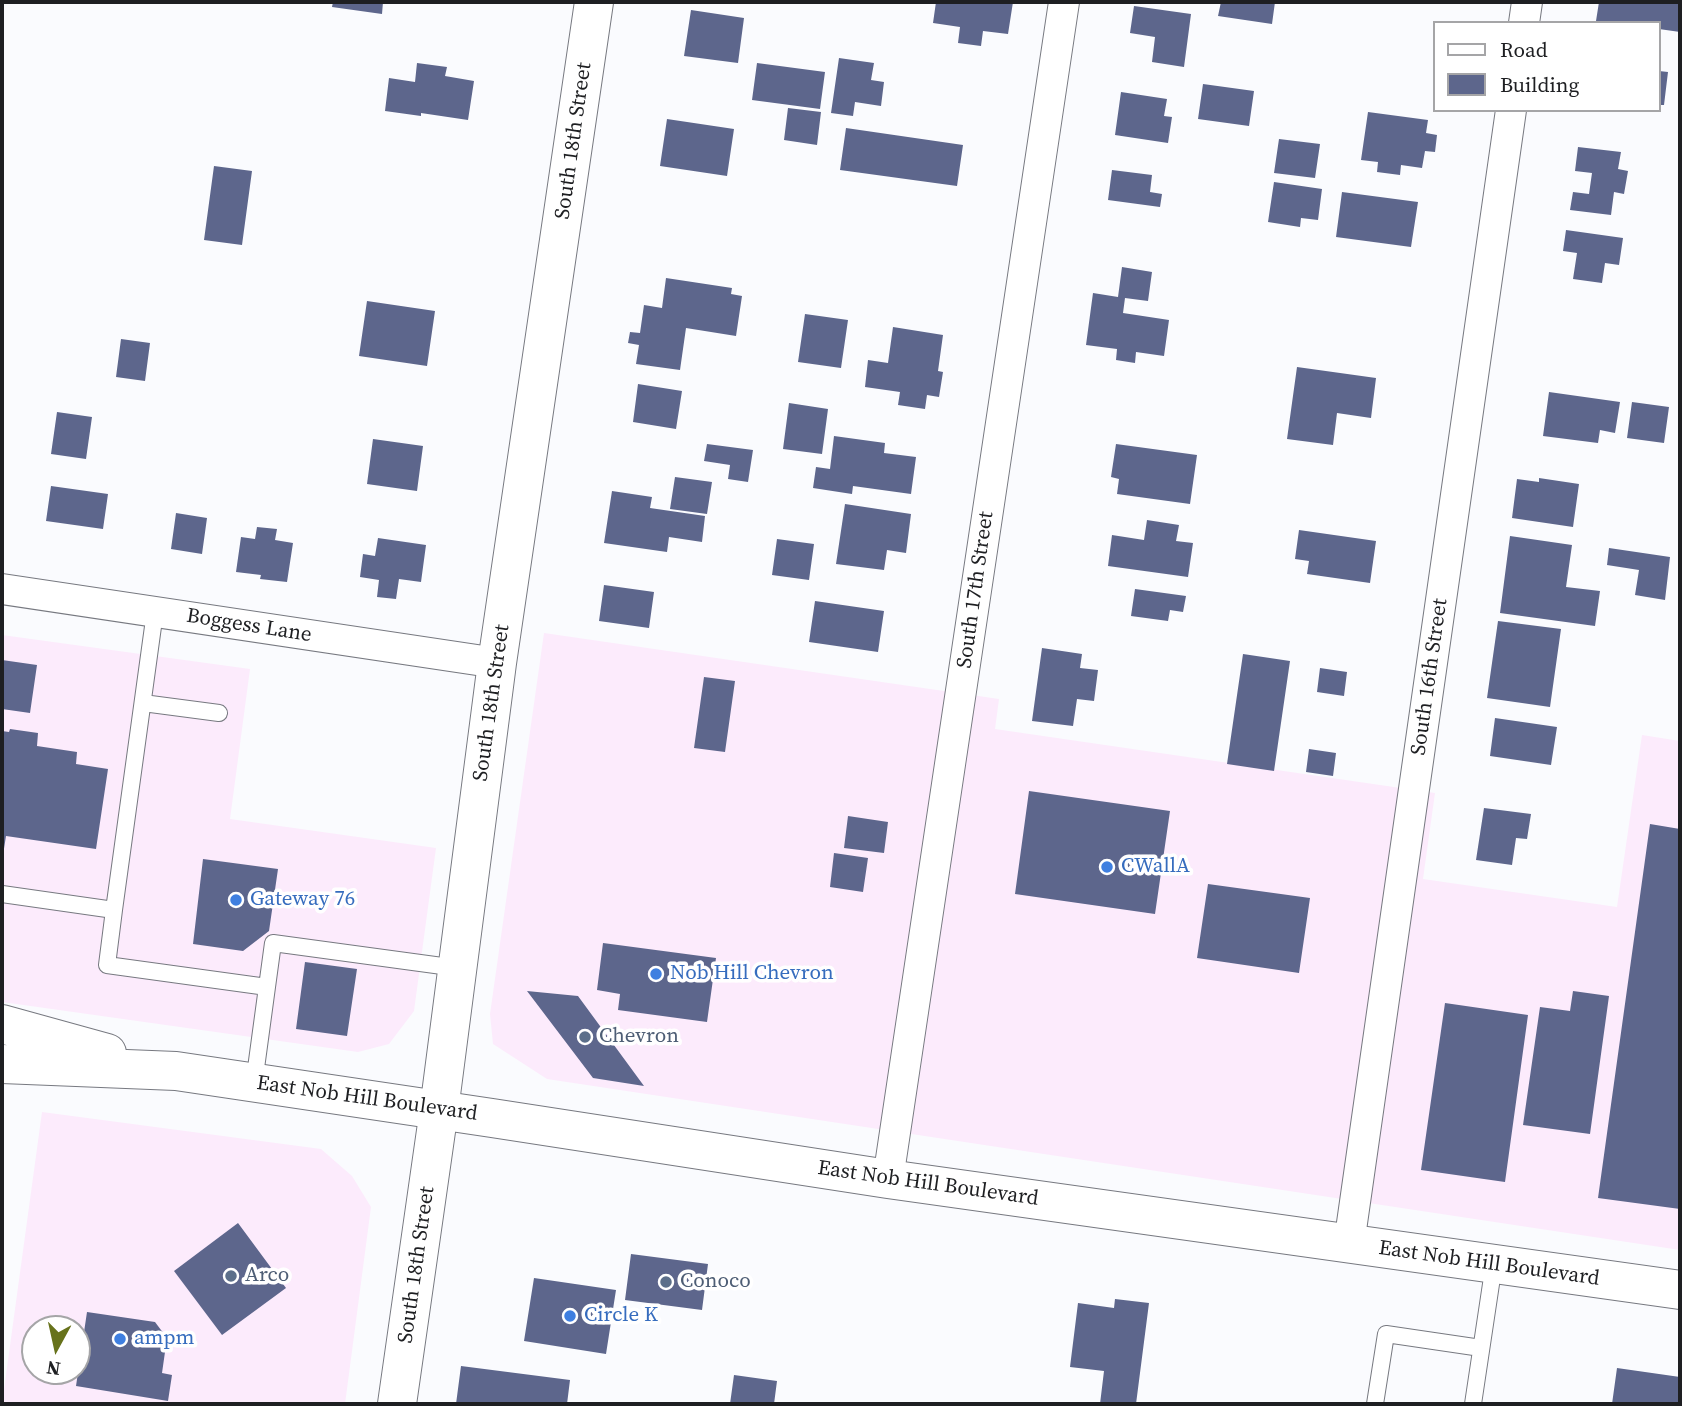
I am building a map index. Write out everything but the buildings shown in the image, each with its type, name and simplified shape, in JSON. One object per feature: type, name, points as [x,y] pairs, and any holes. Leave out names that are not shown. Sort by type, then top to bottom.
[{"type":"main road","name":"South 18th Street","points":[[397,1404],[439,1110],[497,663],[594,2]]},
{"type":"main road","name":"East Nob Hill Boulevard","points":[[2,1024],[176,1071],[888,1179],[1680,1290]]},
{"type":"main road","name":"East Nob Hill Boulevard","points":[[2,1064],[176,1071]]},
{"type":"street","name":"South 17th Street","points":[[888,1179],[1064,2]]},
{"type":"street","points":[[1524,21],[1527,2]]},
{"type":"street","name":"South 16th Street","points":[[1349,1244],[1511,112]]},
{"type":"street","name":"Boggess Lane","points":[[2,589],[497,663]]},
{"type":"lane","points":[[155,612],[107,965],[267,987]]},
{"type":"lane","points":[[143,703],[219,713]]},
{"type":"lane","points":[[2,894],[114,910]]},
{"type":"lane","points":[[254,1083],[273,943],[457,968]]},
{"type":"lane","points":[[1473,1404],[1494,1264]]},
{"type":"lane","points":[[1376,1404],[1386,1334],[1481,1348]]},
{"type":"shaded area","points":[[544,633],[999,699],[995,729],[1435,793],[1423,879],[1617,907],[1642,735],[1680,741],[1680,1250],[547,1079],[493,1044],[490,1014]]},
{"type":"shaded area","points":[[2,635],[250,669],[230,819],[436,848],[414,1011],[389,1044],[358,1052],[2,1002]]},
{"type":"shaded area","points":[[42,1112],[321,1149],[352,1176],[371,1207],[345,1404],[2,1404]]},
{"type":"place","name":"CWallA","points":[[1107,867]]},
{"type":"place","name":"Gateway 76","points":[[236,900]]},
{"type":"place","name":"Nob Hill Chevron","points":[[656,974]]},
{"type":"place","name":"Chevron","points":[[585,1037]]},
{"type":"place","name":"Arco","points":[[231,1276]]},
{"type":"place","name":"Conoco","points":[[666,1282]]},
{"type":"place","name":"Circle K","points":[[570,1316]]},
{"type":"place","name":"ampm","points":[[120,1339]]}]
